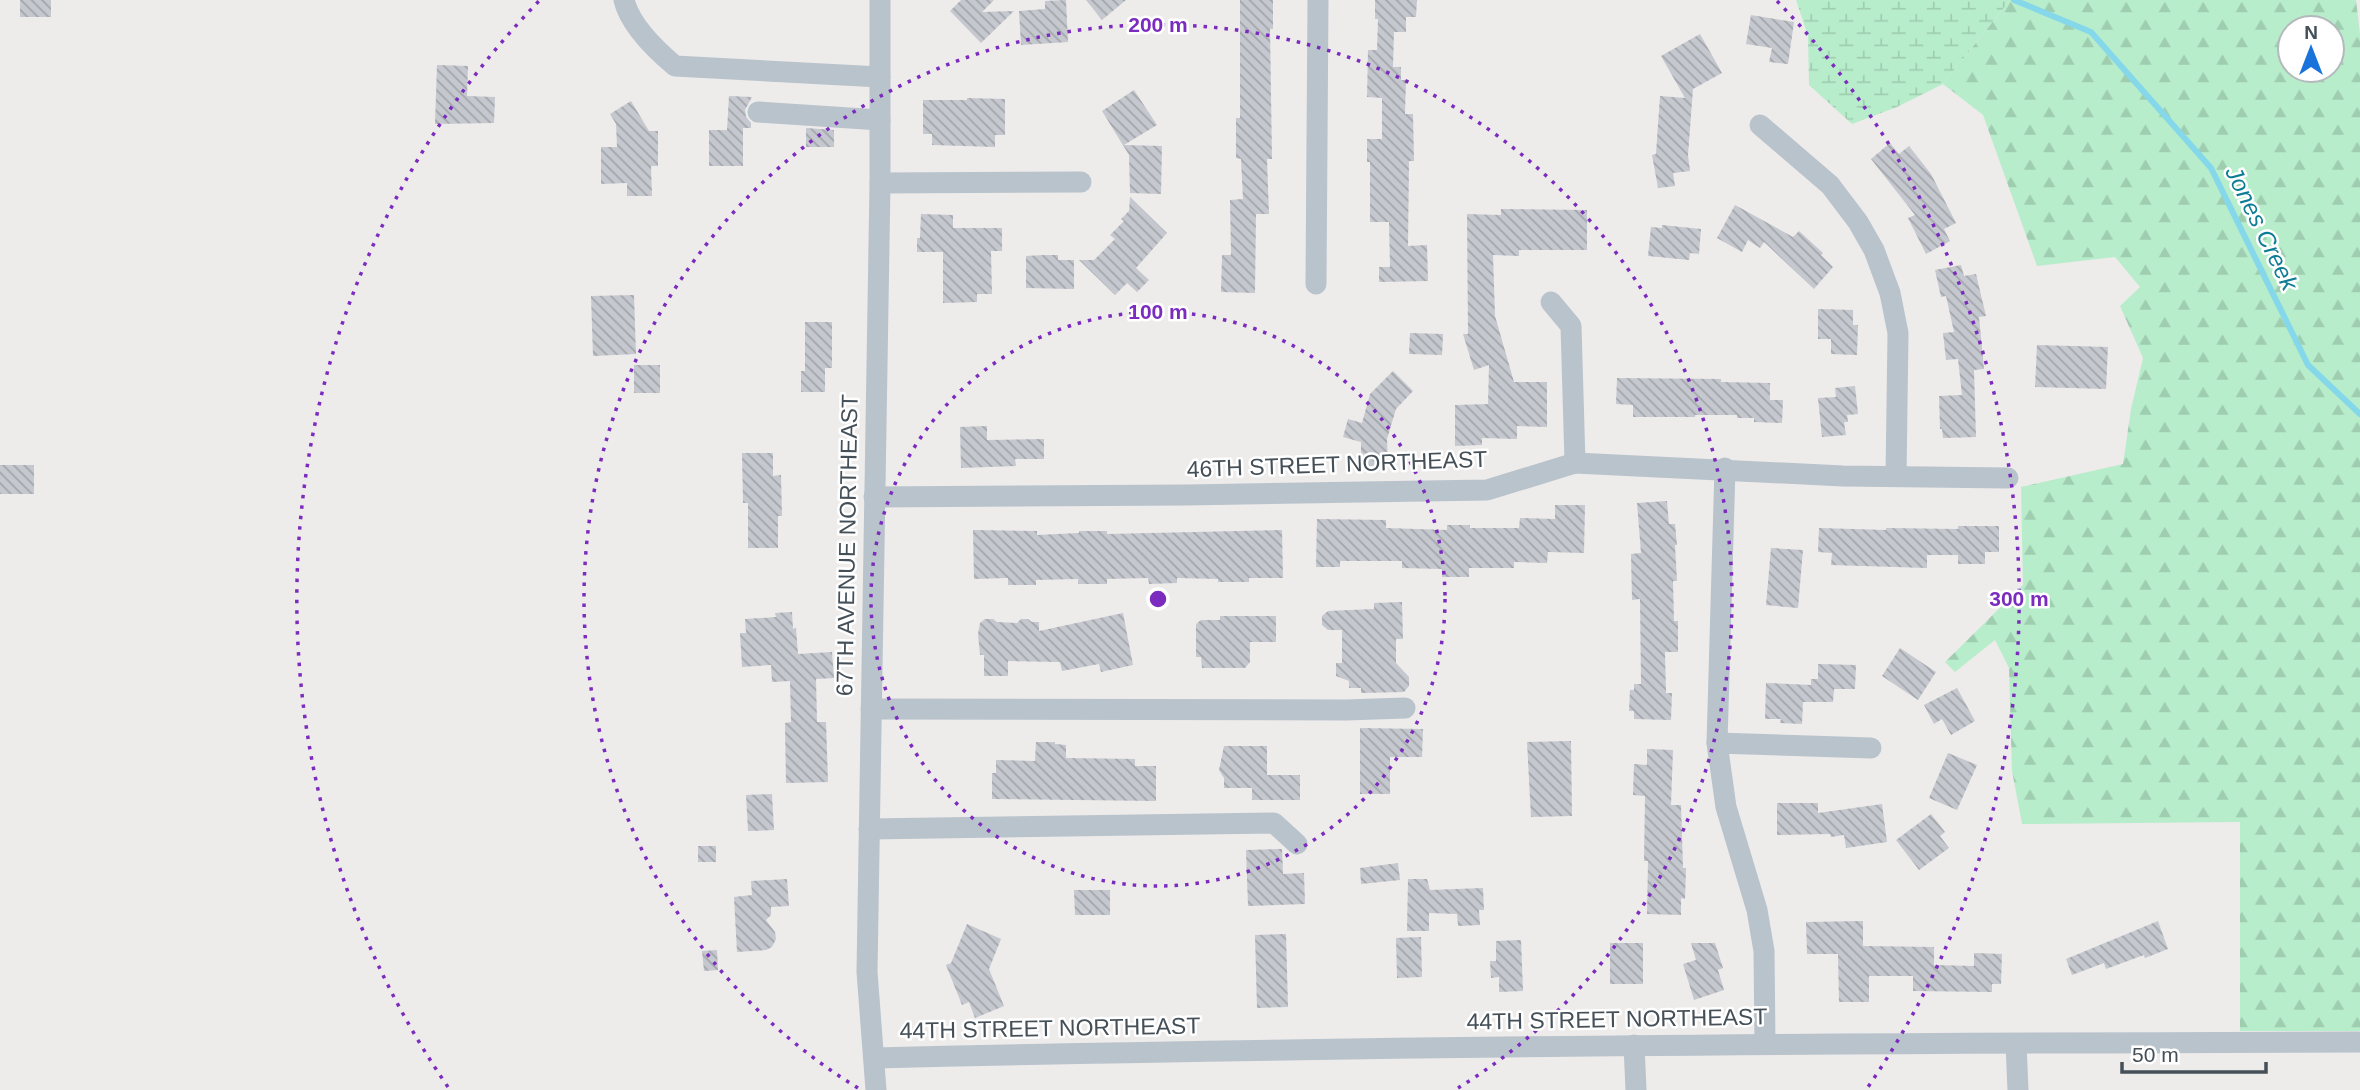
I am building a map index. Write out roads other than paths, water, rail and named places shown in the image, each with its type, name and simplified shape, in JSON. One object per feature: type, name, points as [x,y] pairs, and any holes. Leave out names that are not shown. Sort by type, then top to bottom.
[{"type":"street","points":[[624,0],[626,8],[650,45],[674,66],[880,77]]},
{"type":"street","name":"67TH AVENUE NORTHEAST","points":[[876,1090],[867,972],[880,183],[880,0]]},
{"type":"street","points":[[1316,284],[1318,0]]},
{"type":"street","points":[[758,111],[880,120]]},
{"type":"street","points":[[1760,125],[1830,185],[1858,222],[1874,250],[1890,293],[1898,333],[1896,476]]},
{"type":"street","points":[[880,183],[1081,182]]},
{"type":"street","points":[[1551,302],[1571,326],[1575,463]]},
{"type":"street","name":"46TH STREET NORTHEAST","points":[[874,497],[1487,490],[1575,463],[1725,468],[1843,476],[2008,478]]},
{"type":"street","points":[[1725,468],[1717,743],[1726,807],[1758,910],[1764,951],[1765,1044]]},
{"type":"street","points":[[871,709],[1405,708]]},
{"type":"street","points":[[1717,743],[1871,748]]},
{"type":"street","points":[[869,829],[1274,823],[1297,844]]},
{"type":"street","name":"44TH STREET NORTHEAST","points":[[874,1058],[1634,1045],[2360,1042]]},
{"type":"street","points":[[2016,1044],[2018,1090]]},
{"type":"street","points":[[1634,1045],[1636,1090]]},
{"type":"waterway","name":"Jones Creek","points":[[2014,0],[2091,32],[2211,168],[2308,365],[2360,414]]}]
